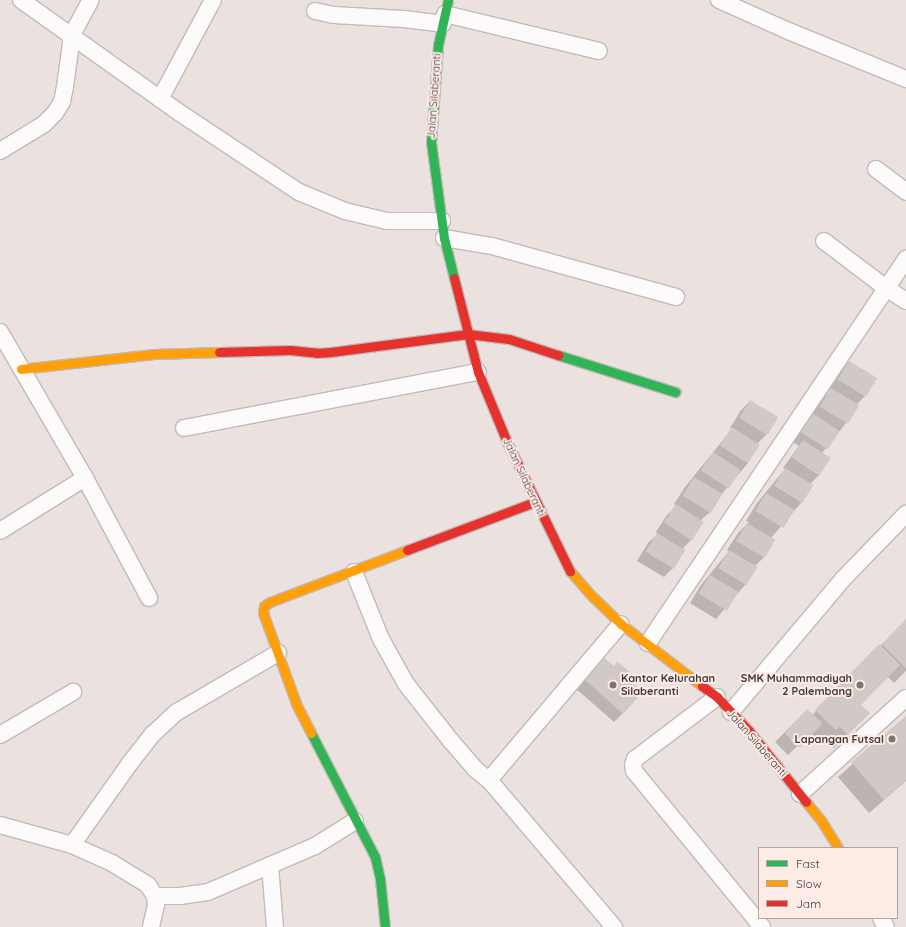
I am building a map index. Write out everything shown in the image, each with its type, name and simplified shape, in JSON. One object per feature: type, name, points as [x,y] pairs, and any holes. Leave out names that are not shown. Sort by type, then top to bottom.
[{"type":"street","points":[[21,0],[160,98],[299,192],[345,211],[387,221],[442,220]]},
{"type":"street","points":[[0,151],[44,124],[55,113],[62,102],[72,35],[91,0]]},
{"type":"street","points":[[160,98],[213,0]]},
{"type":"street","points":[[719,0],[786,30],[906,79]]},
{"type":"street","points":[[315,11],[334,15],[404,19],[445,13],[599,51]]},
{"type":"street","name":"Jalan Silaberanti","points":[[445,13],[438,45],[431,142],[444,238],[478,372],[535,502],[569,570],[593,597],[621,624],[648,642],[685,674],[717,697],[749,731],[800,794],[822,822],[837,847]]},
{"type":"street","points":[[876,169],[906,192]]},
{"type":"street","points":[[444,238],[492,246],[676,297]]},
{"type":"street","points":[[824,241],[886,288],[906,301]]},
{"type":"street","points":[[648,642],[906,259]]},
{"type":"street","points":[[0,332],[85,478],[149,598]]},
{"type":"street","points":[[21,369],[154,354],[290,350],[317,353],[331,352],[468,334],[509,339],[675,392]]},
{"type":"street","points":[[184,428],[478,372]]},
{"type":"street","points":[[0,531],[85,478]]},
{"type":"street","points":[[385,927],[380,879],[375,857],[365,835],[355,821],[296,703],[263,613],[264,606],[270,602],[354,572],[535,502]]},
{"type":"street","points":[[731,712],[843,579],[906,514]]},
{"type":"street","points":[[354,572],[381,640],[406,684],[451,741],[476,770],[489,780],[614,927]]},
{"type":"street","points":[[489,780],[621,624]]},
{"type":"street","points":[[72,845],[130,762],[152,734],[177,712],[278,652]]},
{"type":"street","points":[[0,735],[73,692]]},
{"type":"street","points":[[717,697],[635,759],[633,765],[634,771],[762,927]]},
{"type":"street","points":[[800,794],[906,698]]},
{"type":"street","points":[[155,896],[180,896],[208,892],[315,846],[355,821]]},
{"type":"street","points":[[0,825],[72,845],[118,867],[148,885],[155,896],[156,905],[151,927]]},
{"type":"street","points":[[270,866],[275,927]]},
{"type":"building","points":[[849,361],[877,378],[866,397],[838,380]]},
{"type":"building","points":[[831,388],[859,405],[848,424],[820,407]]},
{"type":"building","points":[[750,400],[778,417],[767,435],[739,418]]},
{"type":"building","points":[[812,413],[840,431],[828,449],[800,431]]},
{"type":"building","points":[[732,427],[760,445],[748,463],[720,445]]},
{"type":"building","points":[[803,440],[831,458],[819,476],[792,458]]},
{"type":"building","points":[[713,452],[741,470],[729,488],[701,470]]},
{"type":"building","points":[[785,468],[813,485],[802,503],[774,486]]},
{"type":"building","points":[[694,477],[722,494],[711,513],[683,496]]},
{"type":"building","points":[[766,493],[794,510],[783,528],[755,511]]},
{"type":"building","points":[[676,504],[704,522],[692,540],[664,522]]},
{"type":"building","points":[[747,523],[775,540],[764,558],[736,541]]},
{"type":"building","points":[[657,533],[685,550],[674,569],[646,552]]},
{"type":"building","points":[[729,550],[757,567],[746,585],[718,568]]},
{"type":"building","points":[[710,575],[738,592],[727,611],[699,594]]},
{"type":"building","points":[[906,619],[906,668],[882,644]]},
{"type":"building","name":"SMK Muhammadiyah 2 Palembang","points":[[879,644],[900,665],[861,705],[870,713],[848,735],[840,727],[836,730],[815,710]]},
{"type":"building","name":"Kantor Kelurahan Silaberanti","points":[[602,656],[614,666],[617,661],[630,672],[626,677],[643,692],[623,714],[582,677]]},
{"type":"building","name":"SMK Muhammadiyah 2 Palembang","points":[[807,709],[822,723],[800,747],[784,733]]},
{"type":"building","name":"Lapangan Futsal","points":[[906,716],[906,780],[884,800],[851,762]]},
{"type":"traffic: fast","points":[[448,0],[438,45],[431,142],[444,238],[454,278]]},
{"type":"traffic: fast","points":[[558,355],[675,392]]},
{"type":"traffic: fast","points":[[311,733],[375,857],[380,879],[385,927]]},
{"type":"traffic: slow","points":[[21,369],[154,354],[219,352]]},
{"type":"traffic: slow","points":[[311,733],[296,703],[263,613],[264,606],[270,602],[407,550]]},
{"type":"traffic: slow","points":[[570,571],[593,597],[621,624],[702,686]]},
{"type":"traffic: slow","points":[[806,802],[822,822],[837,847]]},
{"type":"traffic: jam","points":[[454,278],[478,372],[507,442],[570,571]]},
{"type":"traffic: jam","points":[[219,352],[290,350],[317,353],[331,352],[468,334],[509,339],[558,355]]},
{"type":"traffic: jam","points":[[407,550],[535,502]]},
{"type":"traffic: jam","points":[[702,686],[717,697],[749,731],[806,802]]},
{"type":"place","name":"Kantor Kelurahan Silaberanti","points":[[613,685]]},
{"type":"place","name":"SMK Muhammadiyah 2 Palembang","points":[[860,685]]},
{"type":"place","name":"Lapangan Futsal","points":[[892,739]]}]
